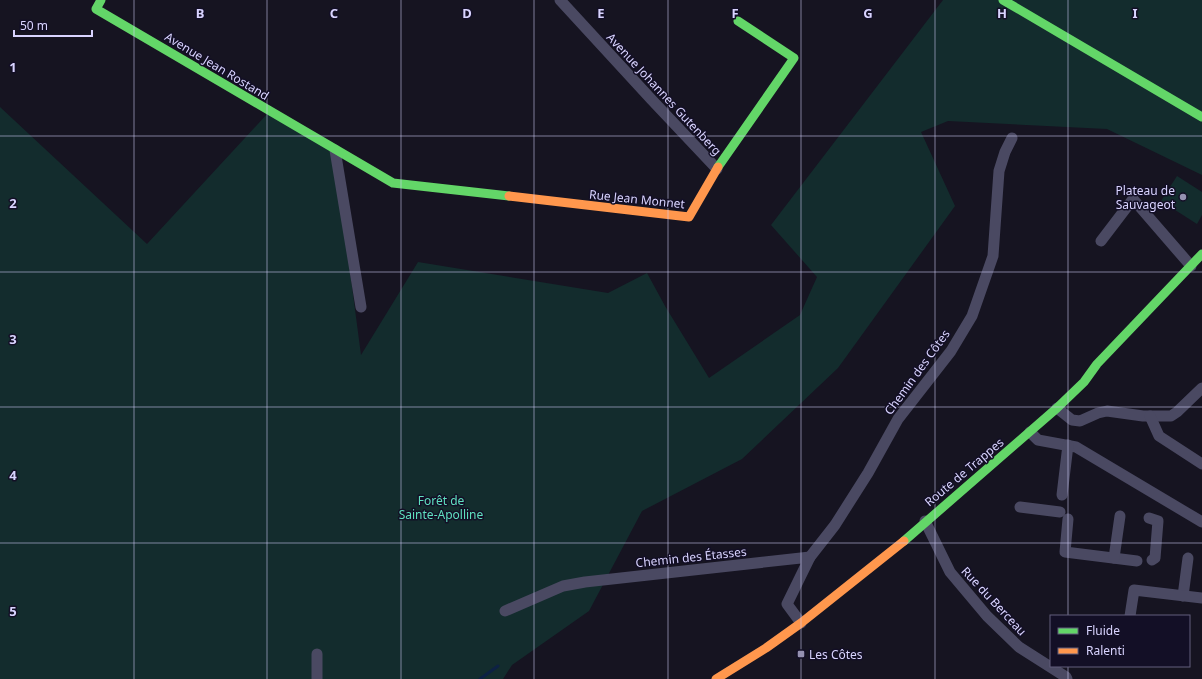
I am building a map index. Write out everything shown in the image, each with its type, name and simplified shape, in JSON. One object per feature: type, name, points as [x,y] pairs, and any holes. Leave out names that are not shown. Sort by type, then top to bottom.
[{"type":"main road","name":"Avenue Jean Rostand","points":[[101,0],[96,9],[335,150]]},
{"type":"main road","points":[[1003,0],[1202,117]]},
{"type":"main road","name":"Rue Jean Monnet","points":[[335,150],[393,183],[689,217],[717,169],[794,58],[738,21]]},
{"type":"main road","points":[[1112,64],[1202,126]]},
{"type":"main road","name":"Route de Trappes","points":[[716,679],[766,648],[801,623],[893,549],[1030,432],[1084,382],[1102,359],[1202,254]]},
{"type":"street","name":"Avenue Johannes Gutenberg","points":[[560,0],[717,169]]},
{"type":"street","name":"Chemin des Côtes","points":[[810,557],[835,525],[868,473],[898,419],[951,351],[972,316],[993,256],[999,171],[1005,152],[1012,138]]},
{"type":"street","points":[[335,150],[361,307]]},
{"type":"street","points":[[1101,241],[1133,199],[1190,266]]},
{"type":"street","points":[[1057,408],[1072,420],[1080,421],[1098,413],[1107,412],[1150,416],[1171,416],[1202,388]]},
{"type":"street","points":[[1150,416],[1159,436],[1202,464]]},
{"type":"street","points":[[1030,432],[1038,440],[1076,446],[1202,522]]},
{"type":"street","points":[[1062,495],[1068,445]]},
{"type":"street","points":[[1020,507],[1064,516],[1065,552],[1137,560]]},
{"type":"street","points":[[1114,558],[1120,516]]},
{"type":"street","points":[[1149,518],[1158,521],[1155,558],[1152,560]]},
{"type":"street","name":"Rue du Berceau","points":[[926,521],[950,572],[987,616],[1019,647],[1050,667]]},
{"type":"street","points":[[801,623],[788,604],[810,557]]},
{"type":"street","name":"Chemin des Étasses","points":[[505,611],[563,586],[585,582],[810,557]]},
{"type":"street","points":[[1183,596],[1188,558]]},
{"type":"street","points":[[1130,615],[1134,590],[1202,598]]},
{"type":"street","points":[[317,654],[317,679]]},
{"type":"street","name":"Rue du Berceau","points":[[1051,667],[1068,678]]},
{"type":"green space","name":"Forêt de Sainte-Apolline","points":[[943,0],[1202,0],[1202,175],[1107,129],[948,121],[921,132],[955,206],[838,368],[742,459],[642,511],[589,611],[512,665],[503,679],[0,679],[0,107],[147,244],[269,112],[334,150],[361,355],[418,262],[608,293],[647,273],[665,306],[709,378],[800,315],[817,277],[771,225]]},
{"type":"green space","name":"Plateau de Sauvageot","points":[[1177,176],[1202,192],[1202,215],[1197,224],[1161,201]]},
{"type":"waterway","points":[[480,679],[498,666]]},
{"type":"traffic: fast","points":[[101,0],[96,9],[393,183],[509,196]]},
{"type":"traffic: fast","points":[[1003,0],[1202,117]]},
{"type":"traffic: fast","points":[[718,167],[794,58],[738,21]]},
{"type":"traffic: fast","points":[[904,541],[1057,408],[1084,382],[1097,364],[1202,254]]},
{"type":"traffic: slow","points":[[509,196],[689,217],[718,167]]},
{"type":"traffic: slow","points":[[716,679],[766,648],[801,623],[904,541]]},
{"type":"place","name":"Plateau de Sauvageot","points":[[1183,197]]},
{"type":"place","name":"Les Côtes","points":[[801,654]]}]
